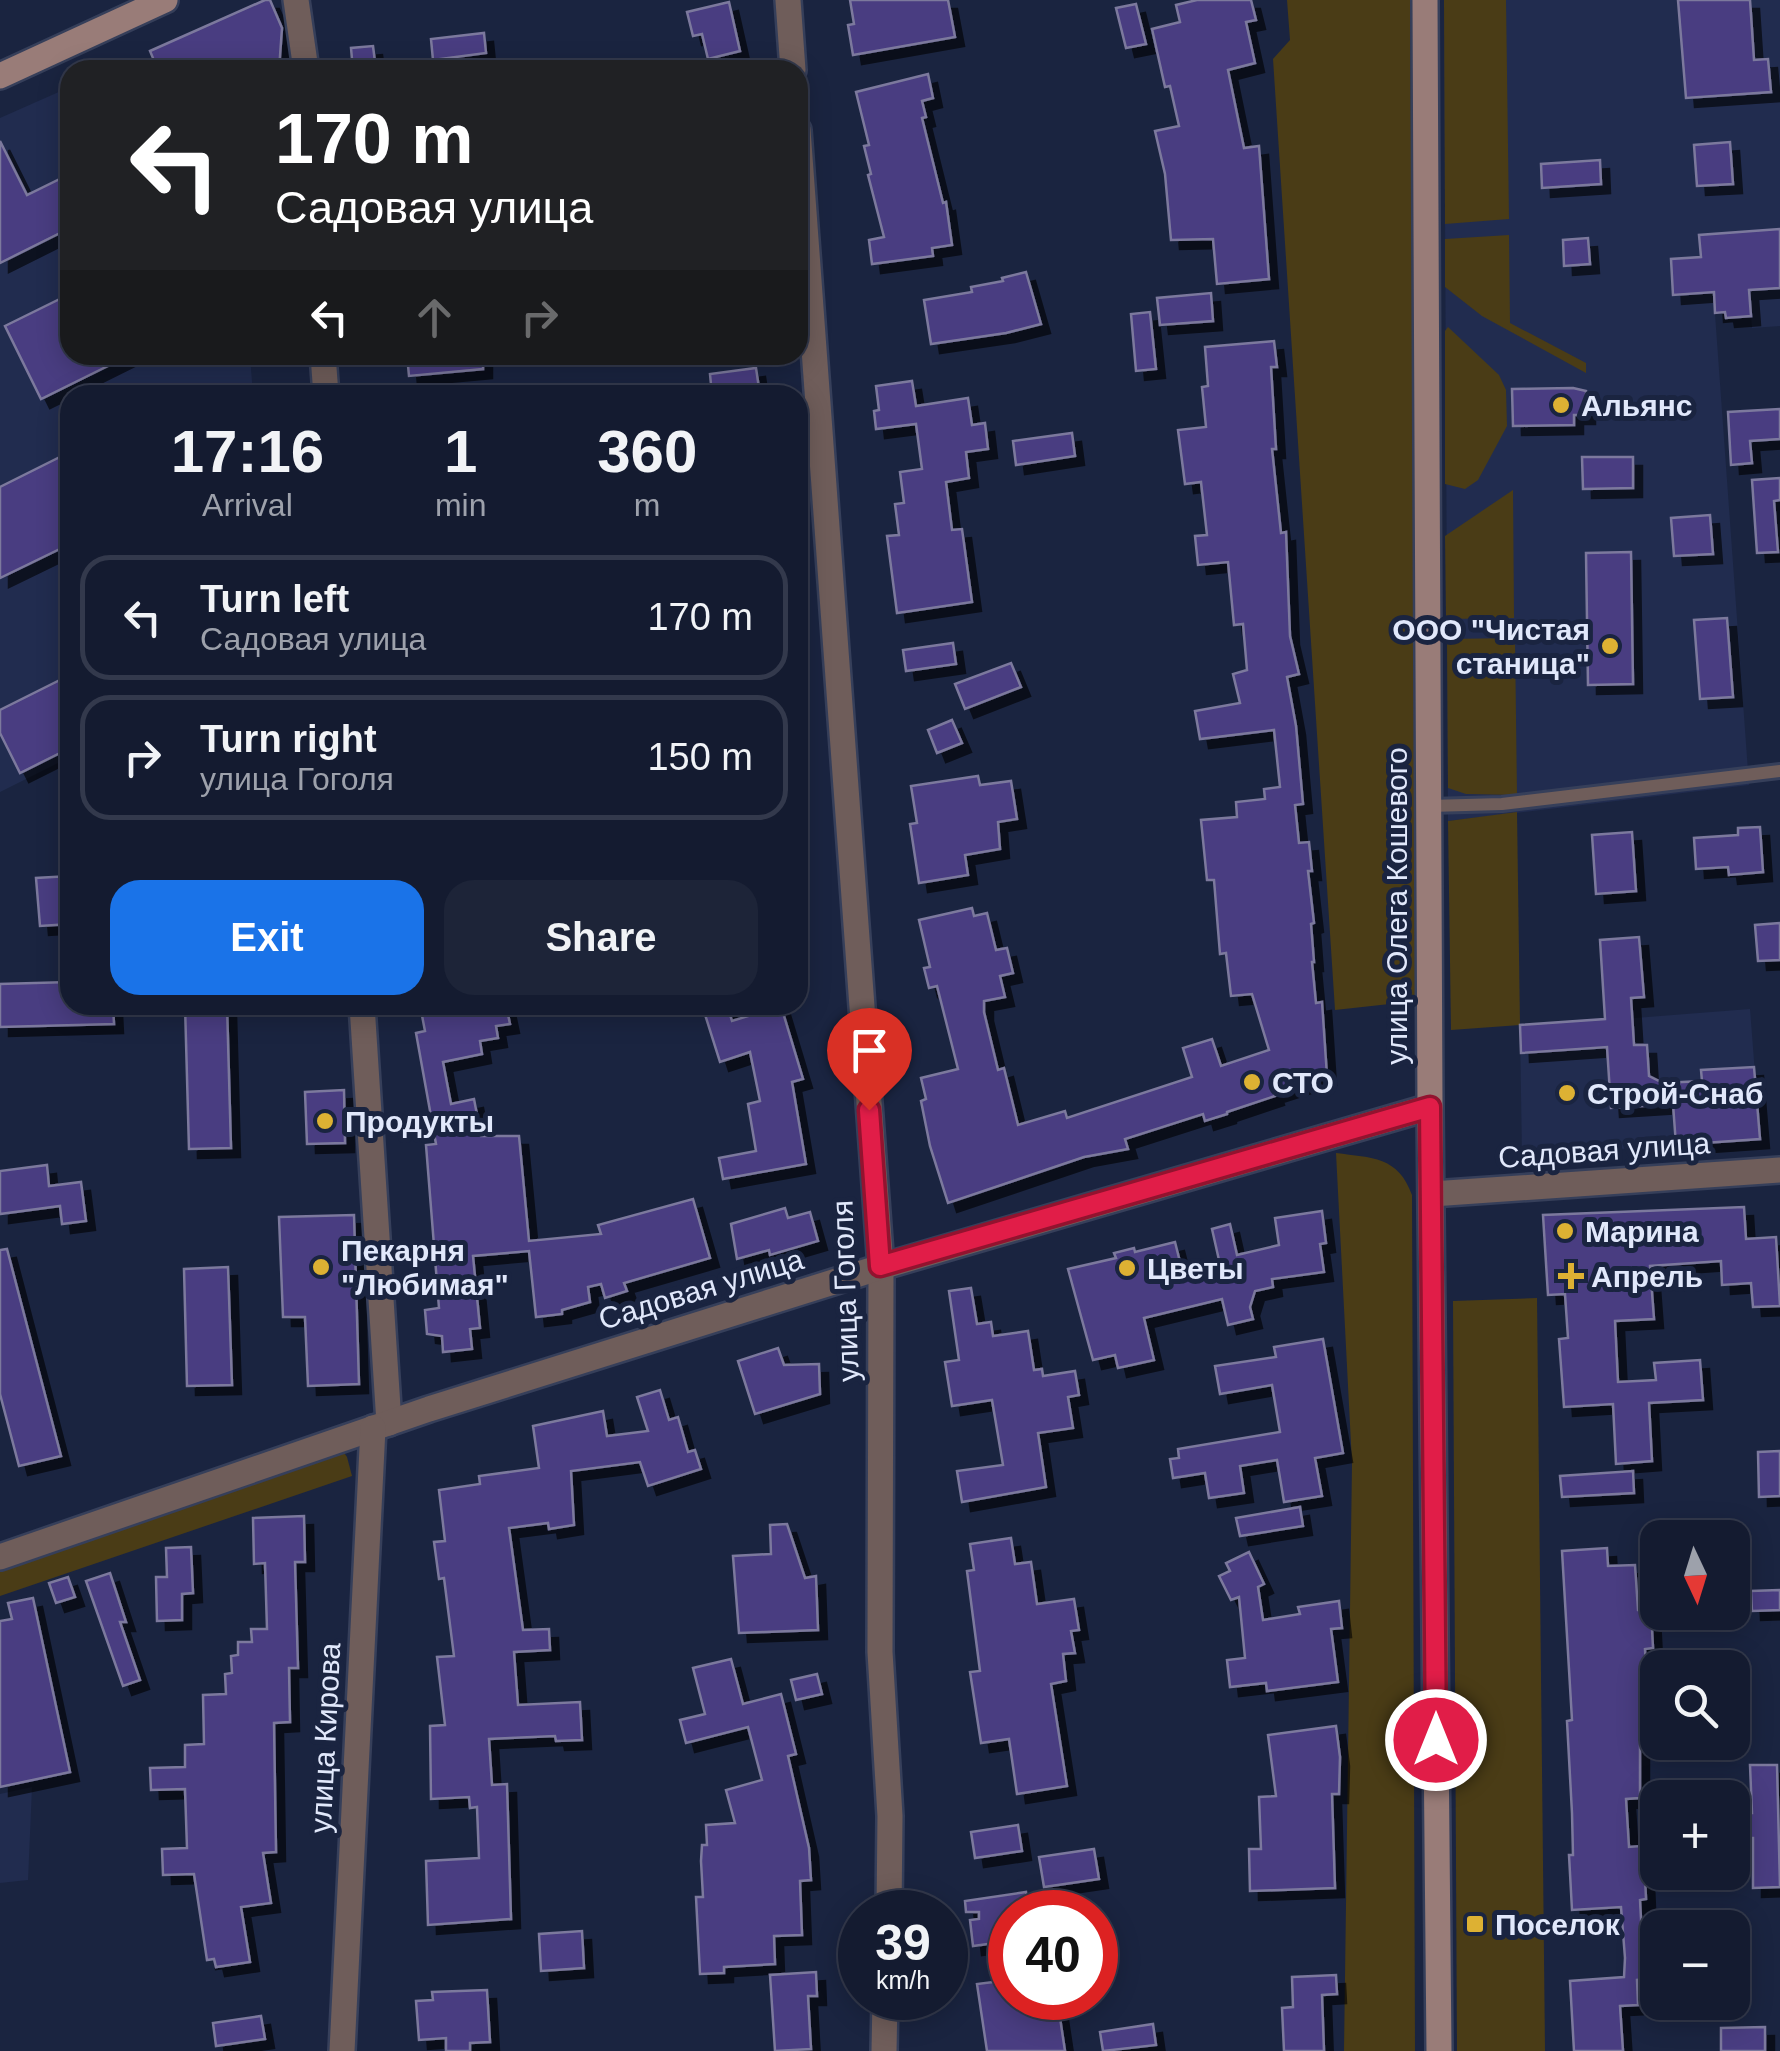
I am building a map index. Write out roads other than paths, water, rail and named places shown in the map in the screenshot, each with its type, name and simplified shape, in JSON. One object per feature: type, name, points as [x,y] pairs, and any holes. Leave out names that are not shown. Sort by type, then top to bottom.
[{"type":"street","points":[[0,76],[165,0]]},
{"type":"street","points":[[296,0],[305,60]]},
{"type":"street","points":[[788,0],[792,60]]},
{"type":"street","name":"улица Олега Кошевого","points":[[1426,0],[1428,806],[1439,2051]]},
{"type":"street","name":"улица Гоголя","points":[[808,269],[880,1266],[880,1652],[890,1816],[889,1890]]},
{"type":"street","name":"улица Кирова","points":[[342,2051],[381,1425],[362,1015]]},
{"type":"street","name":"Садовая улица","points":[[0,1557],[381,1425],[880,1266],[1430,1107]]},
{"type":"street","name":"Садовая улица","points":[[1432,1194],[1780,1170]]},
{"type":"street","points":[[884,2051],[885,2020]]},
{"type":"lane","points":[[1428,806],[1502,804],[1780,771]]},
{"type":"place","name":"Альянс","points":[[1561,405]]},
{"type":"place","name":"ООО \"Чистая станица\"","points":[[1610,646]]},
{"type":"place","name":"СТО","points":[[1252,1082]]},
{"type":"place","name":"Строй-Снаб","points":[[1567,1093]]},
{"type":"place","name":"Продукты","points":[[325,1121]]},
{"type":"place","name":"Марина","points":[[1565,1231]]},
{"type":"place","name":"Пекарня \"Любимая\"","points":[[321,1267]]},
{"type":"place","name":"Цветы","points":[[1127,1268]]},
{"type":"place","name":"Апрель","points":[[1571,1276]]},
{"type":"place","name":"Поселок","points":[[1475,1924]]}]
